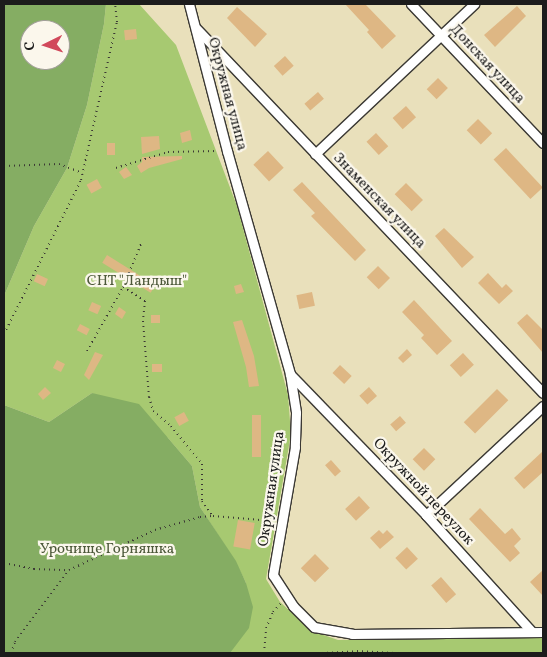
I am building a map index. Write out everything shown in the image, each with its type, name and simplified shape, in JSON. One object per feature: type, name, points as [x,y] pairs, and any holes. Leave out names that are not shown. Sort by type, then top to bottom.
[{"type":"street","name":"Окружная улица","points":[[189,4],[227,151],[290,374],[296,413],[295,447],[273,575],[287,597],[314,627],[352,634],[543,632]]},
{"type":"street","name":"Донская улица","points":[[411,4],[543,143]]},
{"type":"street","points":[[315,154],[474,4]]},
{"type":"street","name":"Знаменская улица","points":[[195,27],[543,393]]},
{"type":"street","name":"Окружной переулок","points":[[290,374],[426,515],[532,632]]},
{"type":"street","points":[[426,515],[543,406]]},
{"type":"path","points":[[4,334],[82,180],[117,22],[115,4]]},
{"type":"path","points":[[116,168],[168,152],[227,151]]},
{"type":"path","points":[[4,166],[59,164],[83,173]]},
{"type":"path","points":[[87,351],[123,287],[141,244]]},
{"type":"path","points":[[123,287],[145,301],[143,321],[144,360],[149,397],[153,411],[170,426],[202,464],[202,501],[214,516]]},
{"type":"path","points":[[4,563],[34,569],[69,570],[155,530],[200,517],[254,518],[282,523]]},
{"type":"path","points":[[11,653],[14,642],[69,570]]},
{"type":"path","points":[[264,653],[266,628],[273,612],[287,597]]},
{"type":"path","points":[[322,653],[358,651],[395,653]]},
{"type":"green space","points":[[4,4],[106,4],[104,24],[87,105],[67,168],[34,226],[4,296]]},
{"type":"green space","name":"СНТ \"Ландыш\"","points":[[106,4],[139,4],[176,45],[237,206],[288,395],[291,434],[266,579],[280,602],[312,631],[338,640],[543,638],[543,653],[230,653],[246,583],[235,561],[200,507],[192,466],[168,438],[92,393],[49,422],[4,405],[4,296],[34,226],[67,168],[87,105],[104,24]]},
{"type":"green space","name":"Урочище Горняшка","points":[[92,393],[139,404],[192,466],[200,507],[236,561],[246,583],[253,607],[249,628],[230,653],[4,653],[4,405],[49,422]]},
{"type":"building","points":[[345,4],[365,4],[396,36],[382,49],[367,32],[369,30]]},
{"type":"building","points":[[517,6],[526,16],[495,47],[484,35]]},
{"type":"building","points":[[237,7],[267,34],[255,47],[227,18]]},
{"type":"building","points":[[136,29],[137,39],[125,40],[124,30]]},
{"type":"building","points":[[285,56],[294,66],[283,76],[274,66]]},
{"type":"building","points":[[438,78],[448,88],[437,99],[427,89]]},
{"type":"building","points":[[318,92],[324,99],[310,111],[304,104]]},
{"type":"building","points":[[406,106],[416,117],[403,129],[393,118]]},
{"type":"building","points":[[478,119],[492,133],[481,144],[467,130]]},
{"type":"building","points":[[190,130],[192,140],[182,143],[180,133]]},
{"type":"building","points":[[376,133],[388,146],[379,155],[366,142]]},
{"type":"building","points":[[159,136],[160,149],[142,154],[141,137]]},
{"type":"building","points":[[107,143],[115,143],[115,155],[107,155]]},
{"type":"building","points":[[506,148],[543,187],[530,199],[494,160]]},
{"type":"building","points":[[268,151],[284,168],[269,181],[253,165]]},
{"type":"building","points":[[182,156],[182,159],[149,168],[141,173],[137,166],[142,162],[142,157]]},
{"type":"building","points":[[126,167],[132,175],[124,179],[119,172]]},
{"type":"building","points":[[97,179],[102,188],[91,194],[87,185]]},
{"type":"building","points":[[302,182],[366,250],[355,261],[311,216],[315,213],[293,190]]},
{"type":"building","points":[[406,183],[423,200],[412,211],[395,194]]},
{"type":"building","points":[[444,228],[474,257],[462,268],[435,236]]},
{"type":"building","points":[[107,255],[155,285],[151,293],[102,263]]},
{"type":"building","points":[[378,266],[390,278],[379,289],[367,277]]},
{"type":"building","points":[[488,273],[502,288],[506,284],[513,291],[499,304],[478,283]]},
{"type":"building","points":[[37,274],[48,279],[45,286],[34,281]]},
{"type":"building","points":[[241,284],[244,292],[236,294],[234,286]]},
{"type":"building","points":[[312,292],[315,306],[299,309],[296,295]]},
{"type":"building","points":[[414,300],[452,341],[437,355],[421,338],[424,335],[402,312]]},
{"type":"building","points":[[92,302],[101,306],[97,314],[88,310]]},
{"type":"building","points":[[119,307],[126,312],[122,319],[115,314]]},
{"type":"building","points":[[527,314],[543,330],[543,353],[517,323]]},
{"type":"building","points":[[151,315],[160,315],[160,323],[151,323]]},
{"type":"building","points":[[242,320],[254,356],[259,386],[249,387],[246,367],[233,322]]},
{"type":"building","points":[[80,324],[90,329],[87,335],[77,330]]},
{"type":"building","points":[[407,349],[412,355],[403,363],[398,358]]},
{"type":"building","points":[[95,352],[103,355],[89,380],[84,375]]},
{"type":"building","points":[[463,353],[474,365],[461,377],[450,365]]},
{"type":"building","points":[[57,360],[65,364],[61,372],[53,368]]},
{"type":"building","points":[[152,364],[162,364],[162,372],[152,372]]},
{"type":"building","points":[[340,365],[352,376],[344,384],[332,373]]},
{"type":"building","points":[[45,387],[51,393],[43,400],[38,394]]},
{"type":"building","points":[[369,387],[377,396],[367,405],[359,396]]},
{"type":"building","points":[[497,389],[508,400],[475,434],[464,422]]},
{"type":"building","points":[[184,412],[189,421],[179,426],[174,417]]},
{"type":"building","points":[[252,415],[261,415],[261,457],[252,457]]},
{"type":"building","points":[[400,416],[406,423],[396,431],[390,425]]},
{"type":"building","points":[[424,448],[435,459],[424,471],[413,459]]},
{"type":"building","points":[[543,451],[543,472],[524,489],[514,478]]},
{"type":"building","points":[[331,460],[341,471],[335,477],[325,465]]},
{"type":"building","points":[[359,496],[370,508],[356,521],[345,509]]},
{"type":"building","points":[[480,508],[505,534],[512,528],[521,539],[514,546],[520,553],[510,562],[469,519]]},
{"type":"building","points":[[238,520],[255,523],[250,550],[233,547]]},
{"type":"building","points":[[379,530],[383,534],[387,530],[394,537],[380,549],[370,538]]},
{"type":"building","points":[[407,547],[418,559],[406,570],[395,558]]},
{"type":"building","points":[[315,554],[329,568],[315,582],[301,568]]},
{"type":"building","points":[[543,570],[543,596],[530,582]]},
{"type":"building","points":[[441,577],[456,594],[446,603],[431,586]]}]
